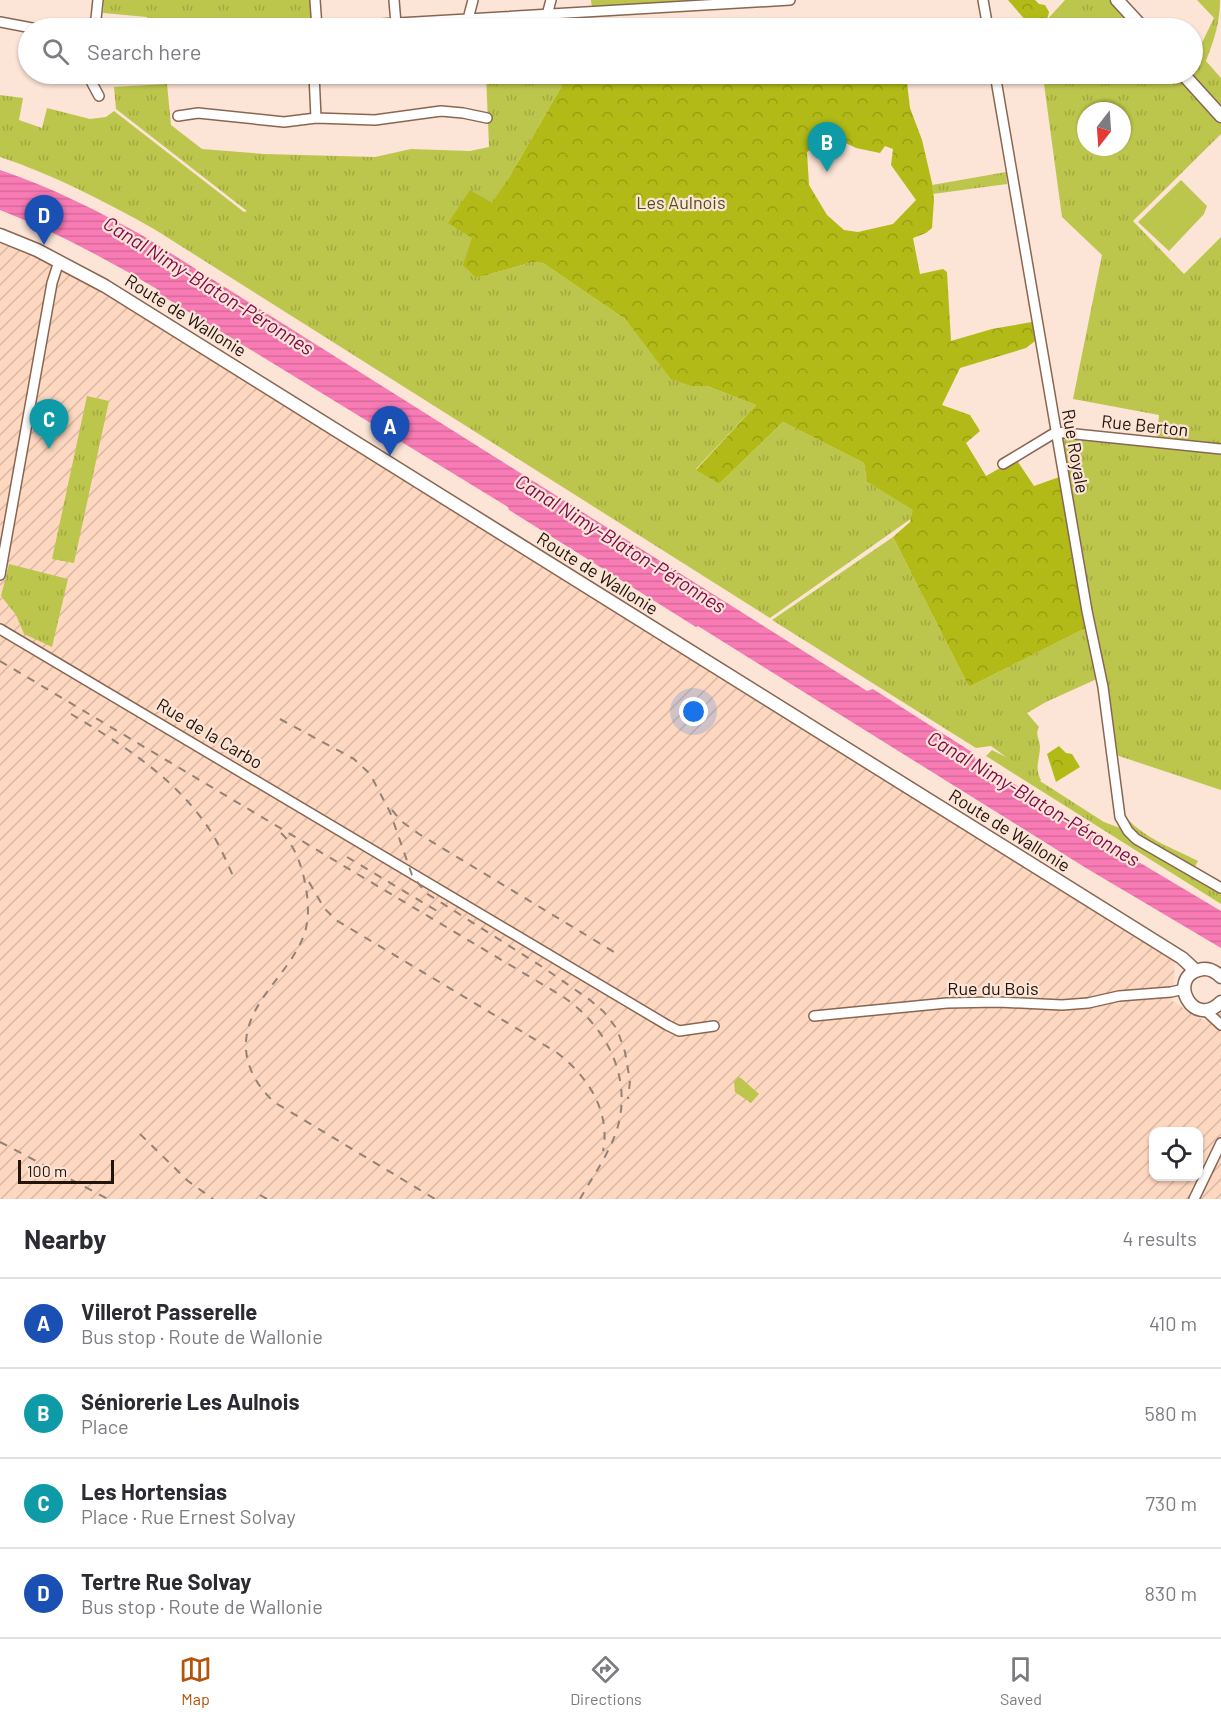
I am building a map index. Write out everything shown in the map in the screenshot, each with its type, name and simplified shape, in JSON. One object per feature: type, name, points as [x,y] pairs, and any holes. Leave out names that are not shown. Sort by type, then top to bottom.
[{"type":"main road","points":[[1117,0],[1134,18]]},
{"type":"main road","points":[[1193,84],[1221,116]]},
{"type":"main road","name":"Route de Wallonie","points":[[0,235],[60,261],[122,297],[1172,952],[1197,970],[1210,970],[1221,977]]},
{"type":"main road","points":[[1172,952],[1184,969],[1186,988],[1195,1007],[1205,1010],[1220,1002]]},
{"type":"main road","points":[[1186,988],[1197,970]]},
{"type":"street","points":[[96,18],[98,0]]},
{"type":"street","points":[[315,0],[315,18]]},
{"type":"street","points":[[394,0],[396,18]]},
{"type":"street","points":[[468,18],[473,0]]},
{"type":"street","points":[[547,15],[551,0]]},
{"type":"street","points":[[488,18],[692,3],[790,0]]},
{"type":"street","points":[[983,0],[986,18]]},
{"type":"street","points":[[0,22],[18,25]]},
{"type":"street","points":[[93,84],[99,96]]},
{"type":"street","points":[[314,84],[316,118]]},
{"type":"street","name":"Rue Royale","points":[[997,84],[1087,611],[1103,687],[1120,817],[1136,839],[1221,888]]},
{"type":"street","points":[[178,116],[198,114],[284,122],[316,118],[375,120],[441,111],[487,118]]},
{"type":"street","points":[[0,575],[52,283],[60,261]]},
{"type":"street","points":[[1003,464],[1056,432]]},
{"type":"street","name":"Rue Berton","points":[[1056,432],[1221,448]]},
{"type":"street","name":"Rue de la Carbo","points":[[0,629],[214,754],[666,1025],[679,1030],[714,1026]]},
{"type":"street","name":"Rue du Bois","points":[[814,1016],[947,1003],[1080,1004],[1119,996],[1171,992],[1186,988]]},
{"type":"street","points":[[1220,1002],[1221,1018]]},
{"type":"street","points":[[1205,1010],[1221,1025]]},
{"type":"street","points":[[1194,1199],[1221,1143]]},
{"type":"shaded area","points":[[0,240],[43,259],[121,302],[1175,962],[1172,1001],[1205,1021],[1221,1013],[1221,1199],[0,1199]]},
{"type":"green space","points":[[104,0],[311,0],[312,18],[147,18],[103,13]]},
{"type":"green space","points":[[591,0],[733,0],[592,9]]},
{"type":"green space","points":[[1008,0],[1035,0],[1045,5],[1049,12],[1048,18],[1024,18]]},
{"type":"green space","points":[[1065,0],[1113,0],[1130,18],[1049,18]]},
{"type":"green space","points":[[1197,0],[1220,0],[1216,31],[1206,61],[1221,78],[1221,109],[1198,84],[1203,84],[1203,41],[1214,18]]},
{"type":"green space","points":[[167,84],[171,125],[202,149],[265,154],[375,157],[411,149],[470,151],[489,147],[486,84],[563,84],[492,204],[470,191],[476,278],[533,262],[543,263],[625,319],[672,379],[690,386],[707,386],[756,405],[696,469],[719,484],[783,422],[864,463],[867,482],[914,510],[912,518],[770,618],[154,229],[78,189],[0,157],[0,95],[23,98],[19,120],[42,128],[47,108],[90,119],[106,117],[114,111],[244,212],[247,211],[116,109],[114,87]]},
{"type":"green space","name":"Les Aulnois","points":[[563,84],[907,84],[910,108],[922,140],[934,200],[932,228],[913,238],[920,274],[943,269],[947,272],[951,341],[992,329],[1032,322],[1035,341],[1026,348],[960,368],[942,405],[970,415],[980,431],[966,443],[986,476],[1016,459],[1034,486],[1062,476],[1088,627],[969,687],[893,537],[910,522],[913,510],[867,482],[864,463],[783,422],[719,484],[696,470],[756,405],[707,386],[690,386],[671,379],[625,319],[543,263],[533,262],[476,278],[463,265],[472,238],[448,223],[470,190],[492,203]],"holes":[[[831,136],[856,148],[880,153],[885,146],[893,149],[891,165],[916,200],[893,224],[858,232],[844,230],[827,215],[809,185],[807,152]]]},
{"type":"green space","points":[[1044,84],[1189,84],[1221,119],[1221,134],[1133,221],[1184,274],[1221,237],[1221,446],[1157,441],[1159,415],[1073,399],[1102,255],[1062,217]]},
{"type":"green space","points":[[1006,172],[1007,184],[933,194],[932,185]]},
{"type":"green space","points":[[1181,180],[1207,206],[1204,214],[1169,251],[1138,222]]},
{"type":"green space","points":[[87,396],[109,401],[74,563],[52,559]]},
{"type":"green space","points":[[1058,435],[1221,451],[1221,790],[1113,754]]},
{"type":"green space","points":[[893,537],[969,687],[1088,627],[1099,678],[1027,713],[1039,727],[1037,734],[1040,746],[1038,767],[1040,781],[1104,822],[1128,831],[1221,888],[1221,904],[986,756],[992,750],[1006,757],[991,746],[976,748],[772,620]]},
{"type":"green space","points":[[9,564],[68,579],[52,647],[24,634],[16,615],[1,596]]},
{"type":"green space","points":[[1059,746],[1066,753],[1072,754],[1080,767],[1056,782],[1047,754]]},
{"type":"green space","points":[[1126,817],[1150,837],[1198,861],[1193,870],[1134,834],[1123,818]]},
{"type":"green space","points":[[738,1077],[759,1094],[751,1103],[735,1092],[734,1082]]},
{"type":"water","name":"Canal Nimy-Blaton-Péronnes","points":[[0,170],[74,200],[145,237],[867,691],[873,689],[975,754],[975,759],[1100,839],[1221,911],[1221,948],[1086,868],[698,626],[696,627],[509,510],[508,507],[156,292],[157,289],[80,246],[0,210]]},
{"type":"railway","points":[[0,661],[577,1007],[602,1036],[611,1052],[618,1069],[621,1088],[621,1107],[615,1135],[580,1199]]},
{"type":"railway","points":[[71,714],[126,749],[177,790],[209,829],[233,876]]},
{"type":"railway","points":[[280,719],[354,759],[370,774],[390,812],[412,875],[426,893],[544,968],[604,1012],[617,1029],[625,1052],[630,1081],[628,1099]]},
{"type":"railway","points":[[392,810],[401,821],[419,834],[619,955]]},
{"type":"railway","points":[[281,833],[293,848],[301,865],[307,892],[308,919],[298,947],[252,1017],[247,1033],[246,1050],[252,1072],[259,1085],[274,1102],[435,1199]]},
{"type":"railway","points":[[347,857],[437,911]]},
{"type":"railway","points":[[309,882],[324,908],[336,920],[556,1052],[567,1061],[587,1083],[600,1108],[605,1136],[603,1151]]},
{"type":"railway","points":[[140,1134],[188,1181],[213,1199]]},
{"type":"railway","points":[[0,1142],[108,1199]]},
{"type":"railway","points":[[260,1195],[267,1199]]},
{"type":"place","name":"Séniorerie Les Aulnois","points":[[827,172]]},
{"type":"place","name":"Tertre Rue Solvay","points":[[44,245]]},
{"type":"place","name":"Les Hortensias","points":[[49,449]]},
{"type":"place","name":"Villerot Passerelle","points":[[390,456]]}]
